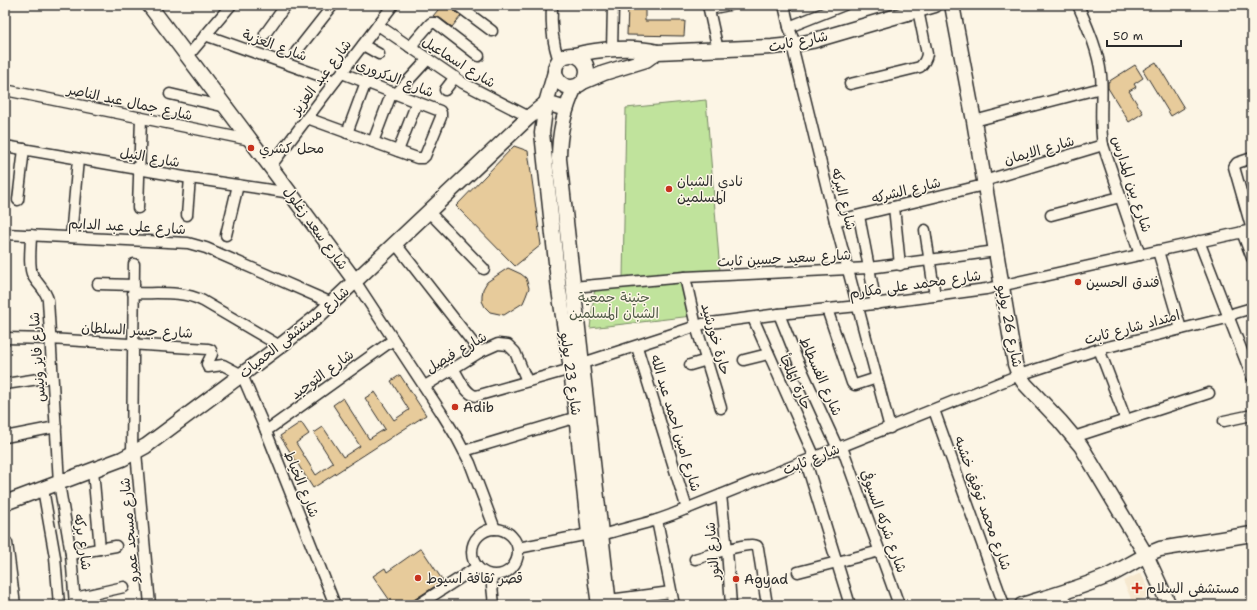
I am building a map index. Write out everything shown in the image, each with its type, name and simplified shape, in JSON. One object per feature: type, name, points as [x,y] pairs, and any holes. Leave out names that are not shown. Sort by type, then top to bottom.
[{"type":"main road","name":"شارع سعد زغلول","points":[[149,5],[291,193],[355,282]]},
{"type":"main road","name":"شارع ثابت","points":[[575,55],[597,50],[644,49],[658,52],[772,48],[812,41],[934,5]]},
{"type":"main road","name":"شارع 26 يوليو","points":[[952,5],[974,121],[1015,364],[1019,375],[1025,384],[1074,437],[1087,456],[1146,555],[1170,605]]},
{"type":"main road","name":"شارع ثابت","points":[[579,85],[604,73],[646,60],[658,52]]},
{"type":"main road","points":[[566,55],[575,55],[583,60],[587,69],[586,78],[579,85],[570,87],[561,84],[556,77],[557,66],[566,55]]},
{"type":"main road","name":"شارع 23 يوليو","points":[[557,66],[546,103],[542,132],[558,290],[577,366],[595,534]]},
{"type":"main road","name":"شارع 23 يوليو","points":[[579,85],[566,109],[560,132],[559,159],[573,287],[577,366],[577,417],[606,603]]},
{"type":"main road","points":[[546,103],[566,109]]},
{"type":"main road","name":"شارع مستشفى الحميات","points":[[5,503],[134,454],[242,375],[332,303],[528,117],[546,103]]},
{"type":"main road","points":[[543,144],[559,145]]},
{"type":"main road","points":[[1022,605],[1065,599],[1146,555],[1167,547],[1252,534]]},
{"type":"street","points":[[188,56],[230,5]]},
{"type":"street","points":[[265,34],[286,5]]},
{"type":"street","points":[[296,52],[333,5]]},
{"type":"street","name":"شارع عبد العزيز","points":[[270,166],[393,5]]},
{"type":"street","points":[[458,5],[492,31]]},
{"type":"street","points":[[552,5],[552,35],[557,66]]},
{"type":"street","points":[[612,5],[612,50]]},
{"type":"street","points":[[718,50],[708,7],[729,5]]},
{"type":"street","name":"شارع البركه","points":[[784,5],[835,221],[890,428]]},
{"type":"street","points":[[789,27],[844,5]]},
{"type":"street","name":"شارع بين المدارس","points":[[1078,5],[1095,47],[1098,61],[1101,88],[1102,146],[1140,255]]},
{"type":"street","points":[[850,84],[920,67],[924,64],[927,54],[918,10]]},
{"type":"street","points":[[410,47],[429,25],[436,23],[479,56]]},
{"type":"street","name":"شارع اسماعيل","points":[[378,25],[455,78],[480,93],[528,117]]},
{"type":"street","name":"شارع العزبة","points":[[205,35],[336,81]]},
{"type":"street","points":[[363,45],[379,54]]},
{"type":"street","points":[[373,142],[394,93],[428,59]]},
{"type":"street","name":"شارع الدكرورى","points":[[342,73],[438,110],[442,113],[427,153],[423,158],[398,151]]},
{"type":"street","points":[[446,90],[455,78]]},
{"type":"street","points":[[347,133],[366,82]]},
{"type":"street","points":[[974,121],[1101,88]]},
{"type":"street","name":"شارع جمال عبد الناصر","points":[[5,90],[250,140]]},
{"type":"street","points":[[170,94],[226,108]]},
{"type":"street","points":[[307,118],[398,151],[417,102]]},
{"type":"street","points":[[138,208],[141,118]]},
{"type":"street","name":"شارع النيل","points":[[5,146],[190,178],[291,193]]},
{"type":"street","name":"شارع الايمان","points":[[984,183],[1102,146]]},
{"type":"street","points":[[18,200],[24,149]]},
{"type":"street","points":[[1252,158],[1237,163],[1234,167],[1249,230],[1252,258]]},
{"type":"street","points":[[71,237],[78,159]]},
{"type":"street","points":[[187,215],[190,178]]},
{"type":"street","name":"شارع الشركه","points":[[835,221],[984,183]]},
{"type":"street","points":[[226,235],[238,185]]},
{"type":"street","points":[[1051,215],[1120,196]]},
{"type":"street","points":[[894,207],[900,265]]},
{"type":"street","points":[[428,211],[484,269]]},
{"type":"street","points":[[859,216],[876,304]]},
{"type":"street","points":[[925,230],[935,296]]},
{"type":"street","name":"شارع محمد على مكارم","points":[[453,368],[468,392],[473,395],[479,395],[577,366],[696,326],[779,314],[876,304],[1002,286],[1249,230]]},
{"type":"street","name":"شارع على عبد الدايم","points":[[5,234],[179,242],[197,245],[332,303]]},
{"type":"street","name":"شارع فايز ونيس","points":[[31,235],[32,272],[47,296],[60,482]]},
{"type":"street","points":[[1199,241],[1252,376]]},
{"type":"street","points":[[395,243],[480,352]]},
{"type":"street","name":"شارع سعيد حسين ثابت","points":[[573,287],[686,277],[848,270],[900,265],[996,251]]},
{"type":"street","points":[[1158,251],[1181,329]]},
{"type":"street","name":"شارع مسجد عمرو","points":[[134,264],[134,454],[150,605]]},
{"type":"street","name":"حارة خورشيد","points":[[686,277],[696,326],[721,408]]},
{"type":"street","name":"شارع سعد زغلول","points":[[355,282],[450,424],[464,452],[495,529]]},
{"type":"street","points":[[98,284],[192,296],[280,346]]},
{"type":"street","name":"امتداد شارع ثابت","points":[[1019,375],[1099,349],[1229,317],[1240,311],[1252,308]]},
{"type":"street","points":[[827,309],[852,383],[855,385],[876,378]]},
{"type":"street","name":"شارع الفسطاط","points":[[779,314],[797,359],[840,448]]},
{"type":"street","name":"حارة الملجأ","points":[[753,318],[810,460],[850,605]]},
{"type":"street","name":"شارع جسر السلطان","points":[[5,338],[50,339],[209,349],[212,351],[212,354],[207,364],[208,367],[223,365],[242,375]]},
{"type":"street","name":"شارع التوحيد","points":[[266,431],[393,340]]},
{"type":"street","name":"شارع فيصل","points":[[424,386],[480,352],[498,344],[508,345],[515,352],[527,381]]},
{"type":"street","name":"شارع امين احمد عبد الله","points":[[637,346],[687,509]]},
{"type":"street","points":[[1099,349],[1126,420]]},
{"type":"street","points":[[744,360],[768,354]]},
{"type":"street","points":[[690,365],[707,360]]},
{"type":"street","name":"شارع الخياط","points":[[242,375],[266,431],[335,605]]},
{"type":"street","name":"شارع ثابت","points":[[518,548],[595,534],[657,520],[890,428],[1019,375]]},
{"type":"street","points":[[5,384],[52,377]]},
{"type":"street","points":[[1074,437],[1209,393]]},
{"type":"street","name":"شارع محمد توفيق خشبه","points":[[934,410],[1004,605]]},
{"type":"street","points":[[1224,421],[1252,415]]},
{"type":"street","points":[[464,452],[577,417]]},
{"type":"street","points":[[5,437],[56,427]]},
{"type":"street","name":"شارع شركه السيوفي","points":[[840,448],[899,604]]},
{"type":"street","points":[[93,470],[100,549]]},
{"type":"street","name":"شارع بركه","points":[[60,482],[71,554],[75,597]]},
{"type":"street","points":[[43,489],[55,557],[59,605]]},
{"type":"street","name":"شارع النور","points":[[721,495],[731,605]]},
{"type":"street","points":[[657,520],[674,605]]},
{"type":"street","points":[[488,530],[501,530],[512,537],[518,548],[517,561],[509,571],[504,574],[491,576],[486,574],[477,567],[473,561],[472,546],[481,534],[488,530]]},
{"type":"street","points":[[7,543],[8,574],[15,605]]},
{"type":"street","points":[[696,559],[751,544],[757,546],[767,605]]},
{"type":"street","points":[[71,554],[116,546]]},
{"type":"street","points":[[798,572],[880,551]]},
{"type":"street","points":[[418,605],[477,567]]},
{"type":"street","points":[[491,576],[494,605]]},
{"type":"street","points":[[58,591],[75,597],[124,587]]},
{"type":"street","points":[[606,603],[671,592]]},
{"type":"street","points":[[888,605],[899,604]]},
{"type":"shaded area","name":"مستشفى السلام","points":[[1141,573],[1151,595],[1133,603],[1123,581]]},
{"type":"green space","name":"نادي الشبان المسلمين","points":[[706,100],[720,271],[623,279],[626,108]]},
{"type":"green space","name":"جنينة جمعية الشبان المسلمين","points":[[684,280],[692,316],[590,328],[595,287]]},
{"type":"building","points":[[442,5],[450,5],[453,10],[461,16],[452,27],[440,18],[433,16]]},
{"type":"building","points":[[628,5],[645,5],[645,21],[685,21],[684,36],[627,35]]},
{"type":"building","points":[[1156,62],[1184,108],[1171,116],[1143,70]]},
{"type":"building","points":[[1135,65],[1143,78],[1134,84],[1136,87],[1129,91],[1143,113],[1129,122],[1108,88],[1108,82]]},
{"type":"building","points":[[514,146],[528,151],[541,245],[515,266],[456,206]]},
{"type":"building","points":[[508,268],[526,278],[529,288],[526,296],[523,303],[504,315],[490,312],[482,301],[483,289],[487,282]]},
{"type":"building","points":[[400,375],[426,415],[313,488],[280,436],[301,422],[309,434],[296,443],[316,475],[333,463],[314,433],[323,427],[343,457],[360,446],[333,405],[343,398],[369,439],[385,429],[365,398],[375,392],[394,420],[409,410],[391,381]]},
{"type":"building","points":[[421,548],[443,581],[406,605],[404,601],[399,605],[393,605],[373,576],[385,568],[387,572]]},
{"type":"place","name":"محل كشري","points":[[251,148]]},
{"type":"place","name":"نادي الشبان المسلمين","points":[[669,189]]},
{"type":"place","name":"فندق الحسين","points":[[1078,282]]},
{"type":"place","name":"Adib","points":[[455,407]]},
{"type":"place","name":"قصر ثقافة اسيوط","points":[[418,578]]},
{"type":"place","name":"Agyad","points":[[736,579]]},
{"type":"place","name":"مستشفى السلام","points":[[1137,588]]}]
